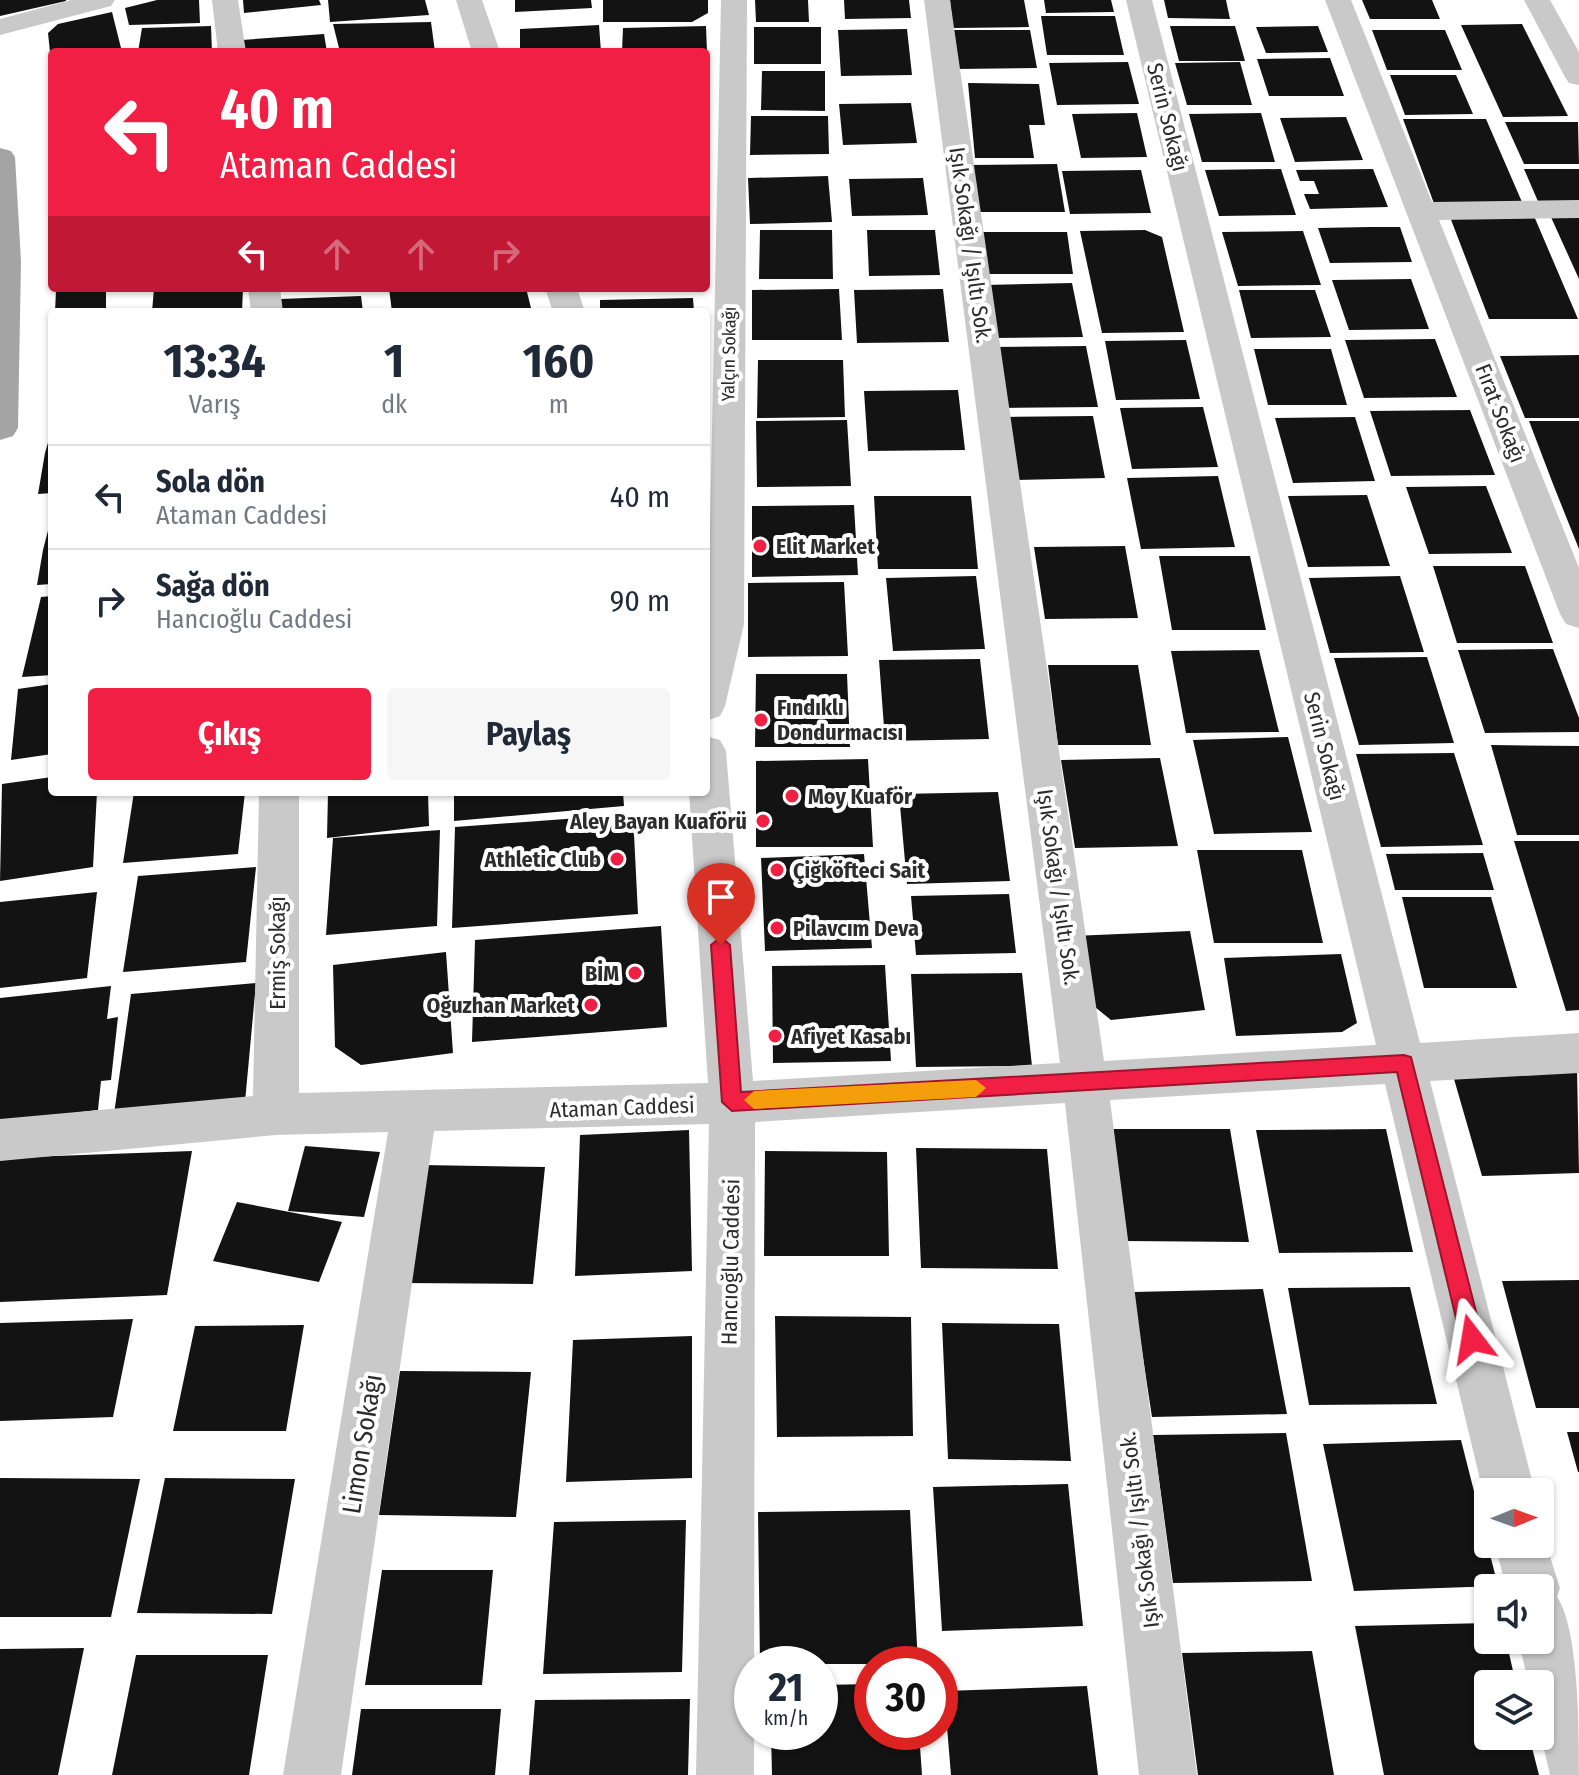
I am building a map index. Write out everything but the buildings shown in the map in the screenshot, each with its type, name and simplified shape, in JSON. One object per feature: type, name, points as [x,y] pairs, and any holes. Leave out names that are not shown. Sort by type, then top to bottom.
[{"type":"main road","points":[[0,157],[5,261],[0,428]]},
{"type":"street","points":[[0,27],[102,0]]},
{"type":"street","points":[[225,0],[231,48]]},
{"type":"street","points":[[469,0],[485,48]]},
{"type":"street","name":"Yalçın Sokağı","points":[[710,689],[725,624],[734,0]]},
{"type":"street","name":"Işık Sokağı / Işıltı Sok.","points":[[937,0],[1085,1083],[1168,1775]]},
{"type":"street","name":"Serin Sokağı","points":[[1139,0],[1506,1478]]},
{"type":"street","name":"Fırat Sokağı","points":[[1338,0],[1424,211],[1579,614]]},
{"type":"street","points":[[1537,0],[1579,77]]},
{"type":"street","points":[[1424,211],[1579,209]]},
{"type":"street","name":"Ermiş Sokağı","points":[[276,1114],[279,796]]},
{"type":"street","name":"Hancıoğlu Caddesi","points":[[709,796],[732,1102],[725,1775]]},
{"type":"street","name":"Ataman Caddesi","points":[[0,1140],[276,1114],[414,1113],[732,1102],[1579,1053]]},
{"type":"street","name":"Limon Sokağı","points":[[312,1775],[414,1113]]},
{"type":"street","points":[[1549,1654],[1579,1775]]},
{"type":"slow traffic","points":[[754,1100],[976,1088]]},
{"type":"place","name":"Elit Market","points":[[760,546]]},
{"type":"place","name":"Fındıklı Dondurmacısı","points":[[761,720]]},
{"type":"place","name":"Moy Kuaför","points":[[792,796]]},
{"type":"place","name":"Aley Bayan Kuaförü","points":[[763,821]]},
{"type":"place","name":"Athletic Club","points":[[617,859]]},
{"type":"place","name":"Çiğköfteci Sait","points":[[777,870]]},
{"type":"place","name":"Pilavcım Deva","points":[[777,928]]},
{"type":"place","name":"BİM","points":[[635,973]]},
{"type":"place","name":"Oğuzhan Market","points":[[591,1005]]},
{"type":"place","name":"Afiyet Kasabı","points":[[775,1036]]},
{"type":"route","points":[[721,945],[732,1102],[1404,1063],[1472,1339]]}]
